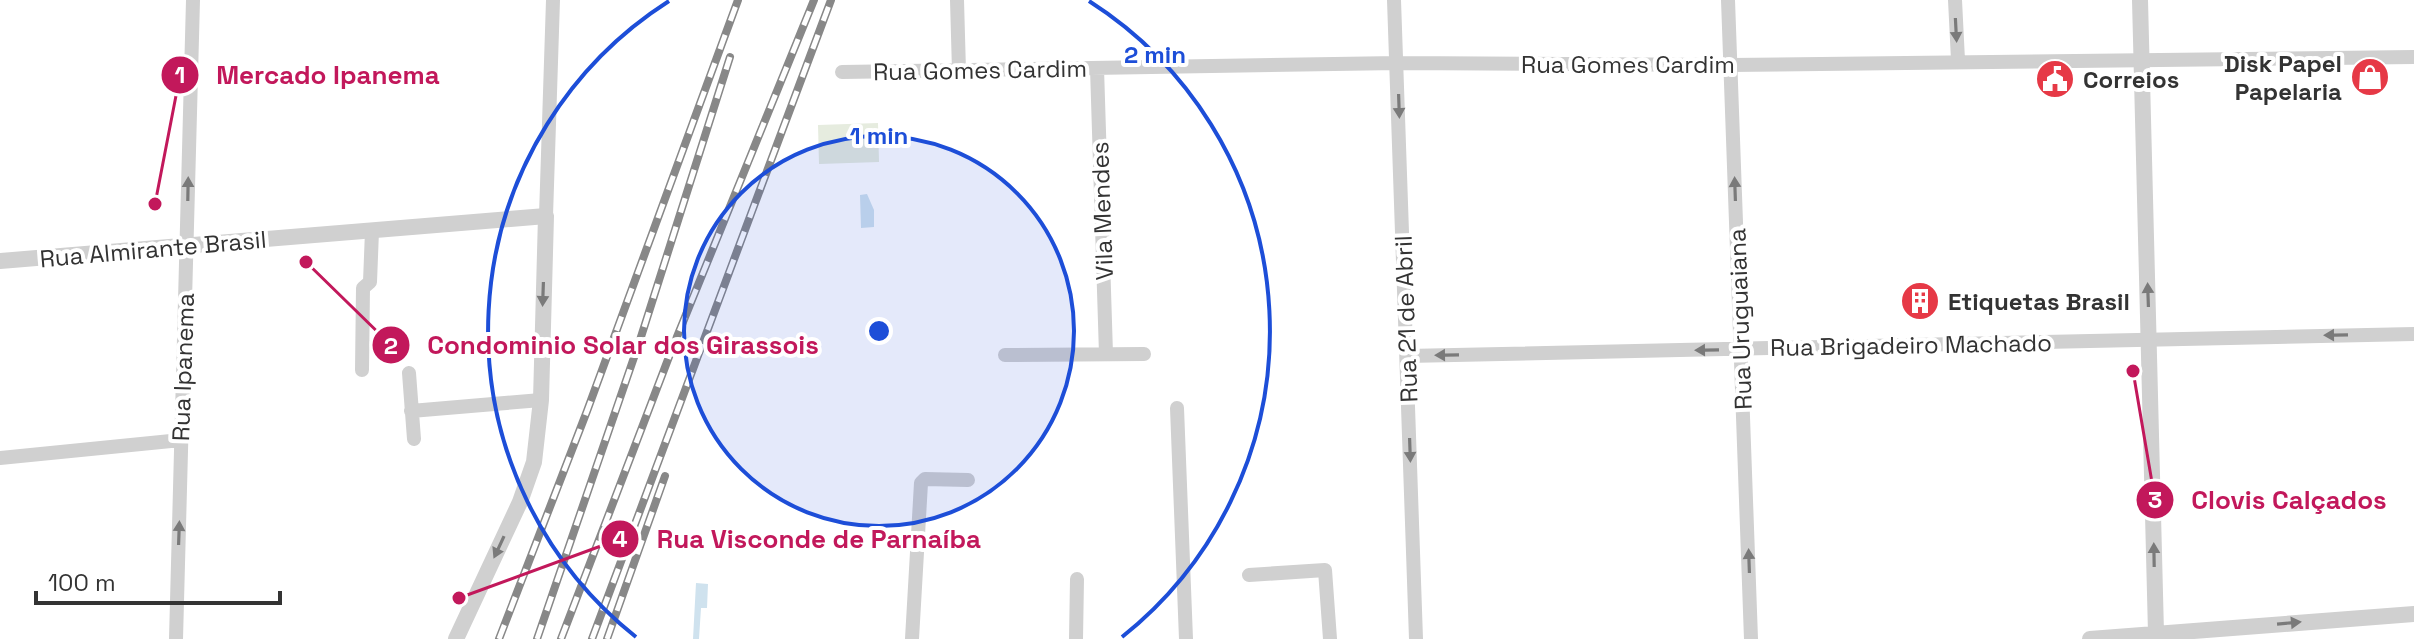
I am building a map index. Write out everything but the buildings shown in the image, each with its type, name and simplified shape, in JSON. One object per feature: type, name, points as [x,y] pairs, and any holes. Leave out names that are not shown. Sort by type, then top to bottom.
[{"type":"street","name":"Rua Ipanema","points":[[176,639],[193,0]]},
{"type":"street","points":[[456,639],[528,483],[534,460],[541,400],[553,0]]},
{"type":"street","points":[[957,0],[959,71]]},
{"type":"street","name":"Rua 21 de Abril","points":[[1394,0],[1416,639]]},
{"type":"street","name":"Rua Uruguaiana","points":[[1728,0],[1751,639]]},
{"type":"street","points":[[1955,0],[1958,60]]},
{"type":"street","points":[[2140,0],[2156,633]]},
{"type":"street","name":"Rua Gomes Cardim","points":[[842,72],[1398,63],[1730,65],[2414,57]]},
{"type":"street","name":"Vila Mendes","points":[[1097,68],[1106,354]]},
{"type":"street","name":"Rua Almirante Brasil","points":[[0,261],[546,216]]},
{"type":"street","points":[[362,370],[363,288],[370,282],[372,231]]},
{"type":"street","name":"Rua Brigadeiro Machado","points":[[1407,356],[2414,334]]},
{"type":"street","points":[[1005,355],[1144,354]]},
{"type":"street","points":[[409,373],[414,439]]},
{"type":"street","points":[[411,411],[541,400]]},
{"type":"street","points":[[1177,408],[1186,639]]},
{"type":"street","points":[[0,458],[181,440]]},
{"type":"street","points":[[912,639],[921,483],[925,479],[968,480]]},
{"type":"street","points":[[1249,575],[1325,570],[1330,639]]},
{"type":"street","points":[[1076,639],[1077,579]]},
{"type":"street","points":[[2090,639],[2414,614]]},
{"type":"shaded area","points":[[878,123],[879,162],[819,164],[818,125]]},
{"type":"water","points":[[867,194],[874,210],[874,227],[861,228],[860,195]]},
{"type":"water","points":[[696,583],[708,584],[707,608],[701,608],[699,639],[693,639]]},
{"type":"railway","points":[[499,639],[587,411],[738,0]]},
{"type":"railway","points":[[561,639],[672,349],[814,0]]},
{"type":"railway","points":[[592,639],[831,0]]},
{"type":"railway","points":[[537,639],[640,340],[730,57]]},
{"type":"railway","points":[[607,639],[665,476]]},
{"type":"place","name":"Disk Papel Papelaria","points":[[2370,77]]},
{"type":"place","name":"Correios","points":[[2055,79]]},
{"type":"place","name":"Mercado Ipanema","points":[[155,204]]},
{"type":"place","name":"Condominio Solar dos Girassois","points":[[306,262]]},
{"type":"place","name":"Etiquetas Brasil","points":[[1920,301]]},
{"type":"place","name":"Clovis Calçados","points":[[2133,371]]},
{"type":"place","name":"Rua Visconde de Parnaíba","points":[[459,598]]}]
